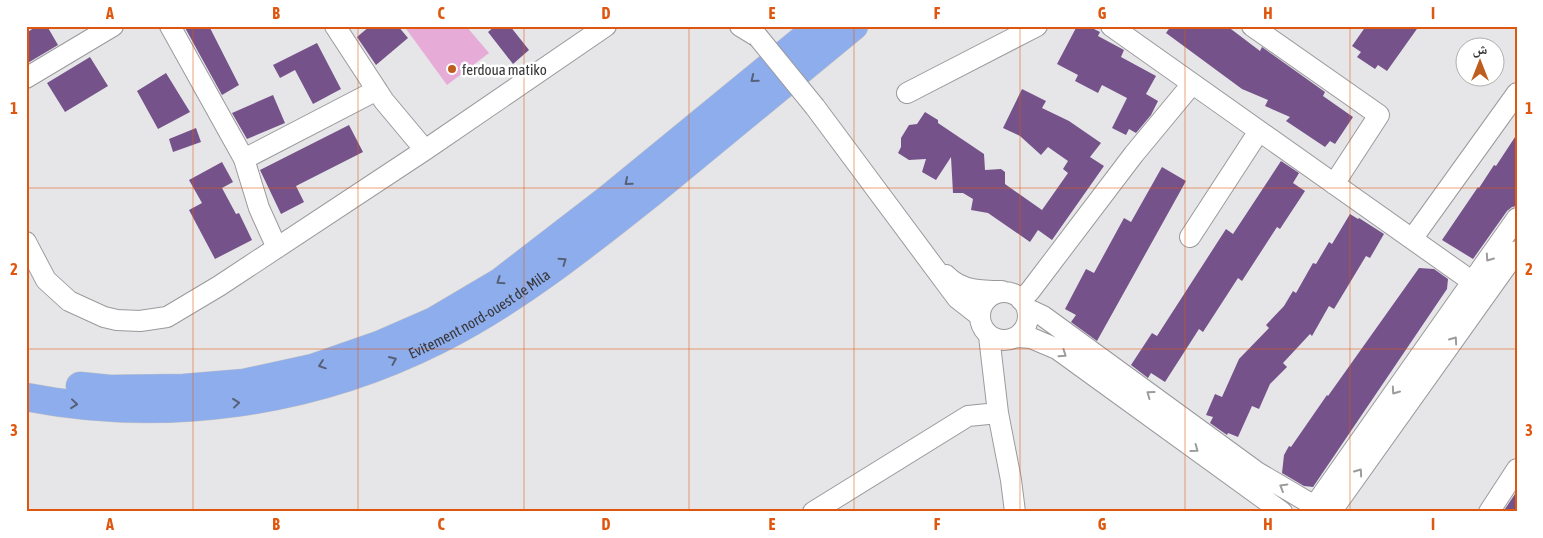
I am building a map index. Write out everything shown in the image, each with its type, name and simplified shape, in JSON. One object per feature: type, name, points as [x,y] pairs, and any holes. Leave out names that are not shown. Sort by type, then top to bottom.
[{"type":"highway","points":[[26,378],[56,384],[110,389],[184,388],[244,383],[312,368],[379,345],[425,325],[508,276],[609,198],[819,26]]},
{"type":"highway","name":"Evitement nord-ouest de Mila","points":[[26,397],[126,410],[182,408],[251,401],[327,384],[377,367],[429,344],[475,320],[513,296],[593,239],[854,26]]},
{"type":"street","points":[[170,26],[244,159],[259,208],[277,248]]},
{"type":"street","points":[[335,26],[376,90],[425,150]]},
{"type":"street","points":[[26,242],[46,280],[69,301],[104,317],[117,320],[140,321],[167,317],[219,286],[425,150],[606,26]]},
{"type":"street","points":[[740,26],[758,38],[815,107],[958,298],[980,316]]},
{"type":"street","points":[[907,93],[1038,26]]},
{"type":"street","points":[[1111,26],[1480,287]]},
{"type":"street","points":[[1252,26],[1379,115],[1334,184]]},
{"type":"street","points":[[26,78],[103,29]]},
{"type":"street","points":[[1015,512],[998,413],[989,336],[980,324],[980,308],[990,296],[1018,300],[1030,292],[1134,154],[1192,84]]},
{"type":"street","points":[[244,159],[376,90]]},
{"type":"street","points":[[1412,239],[1517,93]]},
{"type":"street","points":[[1190,237],[1259,131]]},
{"type":"street","points":[[928,257],[950,280],[974,291],[1018,300],[1043,316],[1257,472],[1320,510],[1480,287],[1517,218]]},
{"type":"street","points":[[1480,287],[1517,251]]},
{"type":"street","points":[[1018,300],[1028,324],[1018,337]]},
{"type":"street","points":[[989,336],[1004,341],[1018,337],[1031,338],[1057,349],[1282,512]]},
{"type":"street","points":[[813,512],[968,416],[998,413]]},
{"type":"street","points":[[1488,512],[1517,469]]},
{"type":"shaded area","name":"ferdoua matiko","points":[[404,26],[466,26],[489,53],[447,85]]},
{"type":"building","points":[[37,26],[47,26],[58,45],[26,64],[26,33]]},
{"type":"building","points":[[184,26],[209,26],[239,85],[222,95]]},
{"type":"building","points":[[370,26],[398,26],[408,38],[376,65],[357,37]]},
{"type":"building","points":[[495,26],[510,26],[529,50],[513,64],[488,32]]},
{"type":"building","points":[[1077,26],[1088,26],[1100,32],[1098,36],[1124,50],[1121,57],[1156,76],[1146,94],[1158,101],[1151,115],[1136,133],[1129,129],[1126,135],[1112,128],[1127,98],[1102,85],[1098,93],[1075,81],[1078,75],[1057,64]]},
{"type":"building","points":[[1171,26],[1227,26],[1260,51],[1262,47],[1325,92],[1323,96],[1353,117],[1335,144],[1330,141],[1325,147],[1286,121],[1290,117],[1265,106],[1268,100],[1242,89],[1166,33]]},
{"type":"building","points":[[1366,26],[1419,26],[1387,71],[1378,65],[1375,69],[1357,57],[1361,52],[1352,46]]},
{"type":"building","points":[[317,43],[341,89],[313,104],[295,70],[280,78],[273,65]]},
{"type":"building","points":[[90,57],[108,86],[65,112],[47,83]]},
{"type":"building","points":[[166,73],[190,112],[158,129],[137,91]]},
{"type":"building","points":[[1022,89],[1046,101],[1042,108],[1069,121],[1101,143],[1090,157],[1104,166],[1052,240],[1038,230],[1030,242],[988,213],[971,210],[973,199],[963,193],[953,193],[951,157],[936,180],[922,172],[926,159],[909,160],[898,153],[901,147],[901,138],[909,125],[917,124],[925,112],[984,154],[985,170],[1001,169],[1005,172],[1005,184],[1042,210],[1068,173],[1063,169],[1068,161],[1048,147],[1041,155],[1020,136],[1003,128]]},
{"type":"building","points":[[273,95],[285,123],[247,139],[232,113]]},
{"type":"building","points":[[349,125],[363,152],[296,186],[304,202],[281,214],[260,170]]},
{"type":"building","points":[[196,128],[201,142],[173,152],[169,139]]},
{"type":"building","points":[[1517,134],[1517,206],[1507,211],[1473,259],[1442,240]]},
{"type":"building","points":[[1281,161],[1299,173],[1293,183],[1305,191],[1280,229],[1277,227],[1242,281],[1238,278],[1203,332],[1199,329],[1165,382],[1151,373],[1148,378],[1131,365],[1152,333],[1157,336],[1226,229],[1233,234]]},
{"type":"building","points":[[222,162],[233,182],[222,188],[236,214],[239,213],[252,240],[215,259],[189,210],[202,203],[189,180]]},
{"type":"building","points":[[1162,167],[1186,181],[1097,341],[1071,322],[1076,315],[1065,309],[1086,269],[1094,273],[1124,218],[1131,222]]},
{"type":"building","points":[[1350,214],[1384,234],[1370,258],[1366,256],[1334,309],[1329,306],[1312,336],[1310,334],[1283,363],[1287,367],[1270,384],[1259,409],[1252,406],[1238,437],[1228,433],[1227,435],[1210,423],[1213,417],[1206,415],[1215,394],[1222,397],[1239,359],[1269,328],[1266,325],[1284,306],[1293,291],[1296,293],[1313,263],[1316,264],[1329,242],[1332,244]]},
{"type":"building","points":[[1419,268],[1434,269],[1448,279],[1447,289],[1313,487],[1304,486],[1282,473],[1284,455],[1289,446],[1291,447]]},
{"type":"building","points":[[1517,491],[1517,512],[1503,512]]},
{"type":"place","name":"ferdoua matiko","points":[[452,69]]}]
